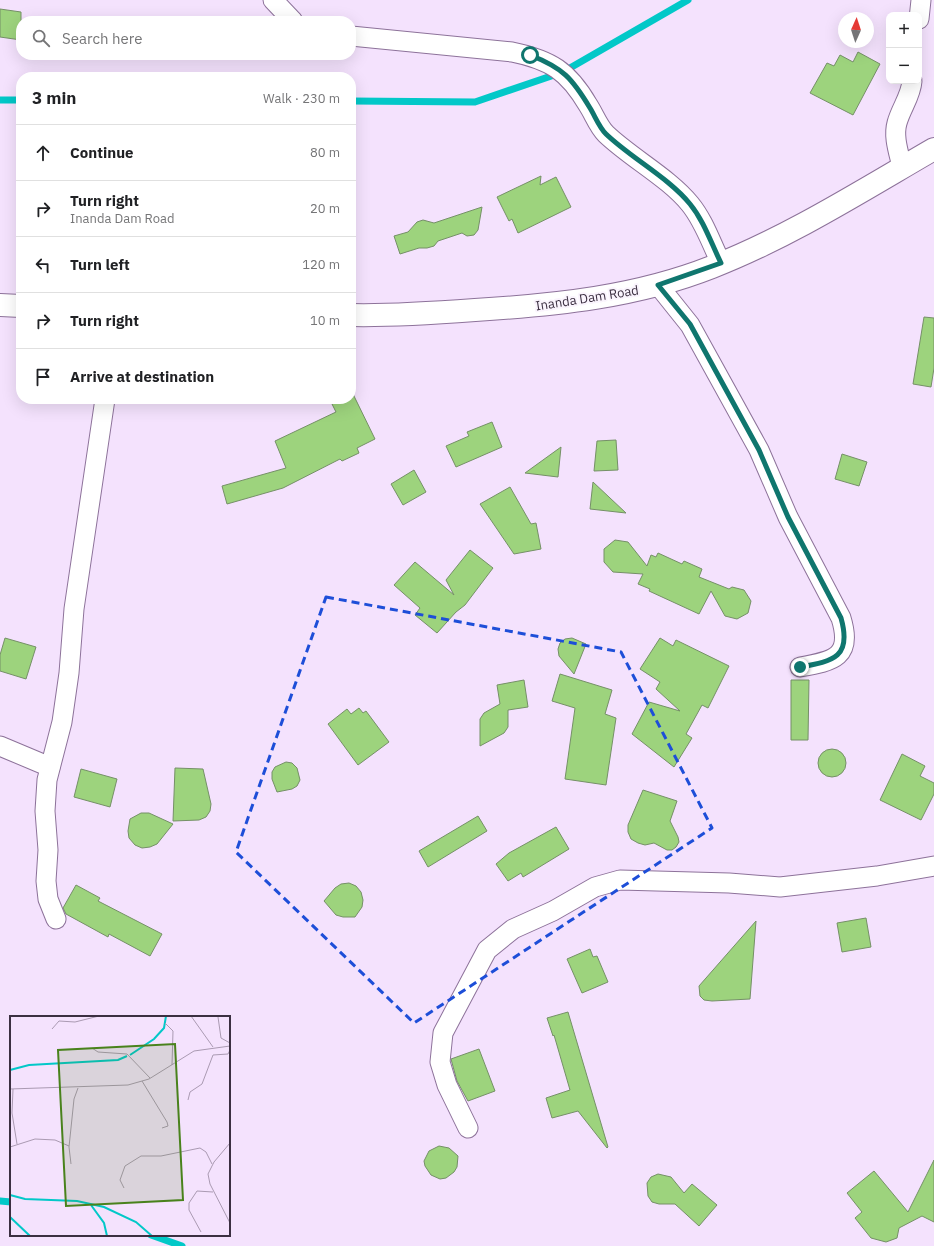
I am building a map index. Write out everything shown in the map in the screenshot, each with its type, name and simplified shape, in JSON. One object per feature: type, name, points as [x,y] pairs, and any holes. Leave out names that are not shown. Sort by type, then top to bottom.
[{"type":"street","points":[[272,0],[288,16]]},
{"type":"street","points":[[920,12],[921,0]]},
{"type":"street","points":[[356,36],[512,52],[541,60],[563,72],[585,100],[604,132],[630,156],[679,192],[690,203],[699,216],[721,263]]},
{"type":"street","points":[[902,167],[897,147],[896,124],[912,84]]},
{"type":"street","name":"Inanda Dam Road","points":[[356,316],[393,316],[543,306],[635,292],[721,263],[798,227],[934,149]]},
{"type":"street","points":[[658,285],[690,324],[759,450],[788,517],[841,618],[846,634],[846,642],[842,651],[833,658],[818,664],[800,667]]},
{"type":"street","points":[[0,305],[16,306]]},
{"type":"street","points":[[56,919],[48,899],[46,881],[48,850],[46,811],[50,767],[62,722],[69,673],[74,609],[104,404]]},
{"type":"street","points":[[0,746],[50,767]]},
{"type":"street","points":[[468,1128],[447,1085],[440,1062],[443,1033],[487,950],[513,929],[553,911],[595,887],[620,880],[729,883],[780,887],[877,876],[934,866]]},
{"type":"highlighted area","points":[[326,597],[621,652],[712,828],[414,1023],[236,852]]},
{"type":"building","points":[[0,9],[21,12],[21,16],[16,16],[16,39],[0,37]]},
{"type":"building","points":[[858,52],[880,64],[853,115],[810,93],[827,63],[834,66],[840,55],[853,62]]},
{"type":"building","points":[[541,176],[540,185],[556,177],[571,207],[518,233],[512,219],[509,221],[497,197]]},
{"type":"building","points":[[482,207],[478,230],[474,235],[467,236],[462,233],[438,241],[434,246],[419,248],[400,254],[394,236],[408,232],[417,222],[423,220],[434,223]]},
{"type":"building","points":[[924,317],[934,318],[934,368],[931,387],[913,384]]},
{"type":"building","points":[[356,400],[375,439],[357,448],[359,453],[342,461],[340,459],[283,488],[227,504],[222,486],[286,468],[275,441],[336,412],[332,404],[356,404]]},
{"type":"building","points":[[492,422],[502,447],[456,467],[446,446],[469,436],[467,432]]},
{"type":"building","points":[[616,440],[618,470],[594,471],[597,441]]},
{"type":"building","points":[[561,447],[558,477],[525,473]]},
{"type":"building","points":[[842,454],[867,462],[859,486],[835,479]]},
{"type":"building","points":[[414,470],[426,492],[403,505],[391,484]]},
{"type":"building","points":[[593,482],[626,513],[590,509]]},
{"type":"building","points":[[510,487],[531,524],[536,523],[541,549],[514,554],[480,504]]},
{"type":"building","points":[[615,540],[628,542],[647,566],[651,555],[656,557],[658,553],[682,564],[684,561],[702,569],[699,577],[729,589],[732,587],[744,590],[751,601],[748,613],[737,619],[725,616],[711,591],[699,614],[649,591],[650,589],[638,584],[643,574],[613,572],[604,562],[604,549]]},
{"type":"building","points":[[470,550],[493,568],[465,605],[456,612],[437,633],[415,615],[420,608],[394,585],[415,562],[454,595],[446,580]]},
{"type":"building","points":[[5,638],[36,647],[26,679],[0,671],[0,655]]},
{"type":"building","points":[[572,638],[586,644],[574,674],[559,656],[558,649],[560,643],[565,639]]},
{"type":"building","points":[[660,638],[673,646],[676,640],[729,666],[708,708],[702,705],[686,734],[692,738],[674,767],[632,734],[649,702],[680,711],[656,689],[660,682],[640,669]]},
{"type":"building","points":[[560,674],[612,690],[605,714],[616,718],[606,785],[565,779],[575,708],[552,701]]},
{"type":"building","points":[[524,680],[528,707],[508,710],[508,727],[504,733],[480,746],[480,719],[484,713],[500,704],[497,685]]},
{"type":"building","points":[[791,680],[809,680],[808,740],[791,740]]},
{"type":"building","points":[[359,708],[363,713],[366,711],[389,742],[358,765],[328,724],[347,709],[351,714]]},
{"type":"building","points":[[832,749],[842,753],[846,763],[842,773],[832,777],[822,773],[818,763],[822,753]]},
{"type":"building","points":[[902,754],[925,766],[920,776],[934,783],[934,794],[921,820],[880,800]]},
{"type":"building","points":[[286,762],[292,763],[297,768],[300,780],[297,786],[292,789],[277,792],[272,779],[272,772],[275,767]]},
{"type":"building","points":[[175,768],[203,769],[211,804],[210,811],[206,817],[199,820],[173,821]]},
{"type":"building","points":[[81,769],[117,779],[110,807],[74,797]]},
{"type":"building","points":[[643,790],[677,801],[670,821],[679,842],[672,850],[667,850],[654,843],[645,845],[631,839],[628,832],[628,825]]},
{"type":"building","points":[[141,813],[149,813],[173,824],[157,844],[150,847],[142,848],[135,845],[129,838],[128,831],[130,819]]},
{"type":"building","points":[[478,816],[487,831],[428,867],[419,851]]},
{"type":"building","points":[[556,827],[569,849],[523,877],[521,873],[508,881],[496,864],[509,853]]},
{"type":"building","points":[[349,883],[356,886],[361,892],[363,900],[362,907],[355,917],[343,917],[336,915],[324,901],[335,888],[341,884]]},
{"type":"building","points":[[76,885],[100,898],[98,901],[162,934],[150,956],[109,934],[108,937],[66,914],[63,908]]},
{"type":"building","points":[[866,918],[871,947],[842,952],[837,923]]},
{"type":"building","points":[[756,921],[750,999],[704,1000],[700,996],[699,986]]},
{"type":"building","points":[[590,949],[593,957],[597,956],[608,982],[582,993],[567,959]]},
{"type":"building","points":[[568,1012],[608,1147],[607,1148],[578,1111],[552,1118],[546,1098],[570,1090],[554,1035],[553,1036],[547,1018]]},
{"type":"building","points":[[479,1049],[495,1091],[468,1101],[457,1081],[451,1059]]},
{"type":"building","points":[[439,1146],[449,1148],[458,1156],[457,1167],[454,1172],[446,1178],[440,1179],[431,1175],[425,1166],[424,1161],[429,1151]]},
{"type":"building","points":[[934,1160],[934,1222],[922,1216],[899,1228],[897,1238],[886,1242],[871,1238],[855,1218],[862,1212],[847,1193],[874,1171],[908,1212]]},
{"type":"building","points":[[658,1174],[671,1177],[684,1193],[692,1184],[717,1205],[699,1226],[675,1204],[659,1204],[652,1202],[648,1196],[647,1183],[651,1177]]},
{"type":"waterway","points":[[356,101],[475,102],[563,72],[688,0]]},
{"type":"waterway","points":[[0,100],[16,100]]},
{"type":"waterway","points":[[0,1201],[10,1202]]},
{"type":"waterway","points":[[154,1236],[182,1246]]},
{"type":"route","points":[[530,55],[547,62],[563,72],[574,84],[585,100],[604,132],[630,156],[679,192],[690,203],[699,216],[721,263],[658,285],[690,324],[759,450],[788,517],[841,618],[846,634],[846,642],[842,651],[833,658],[818,664],[800,667]]}]
